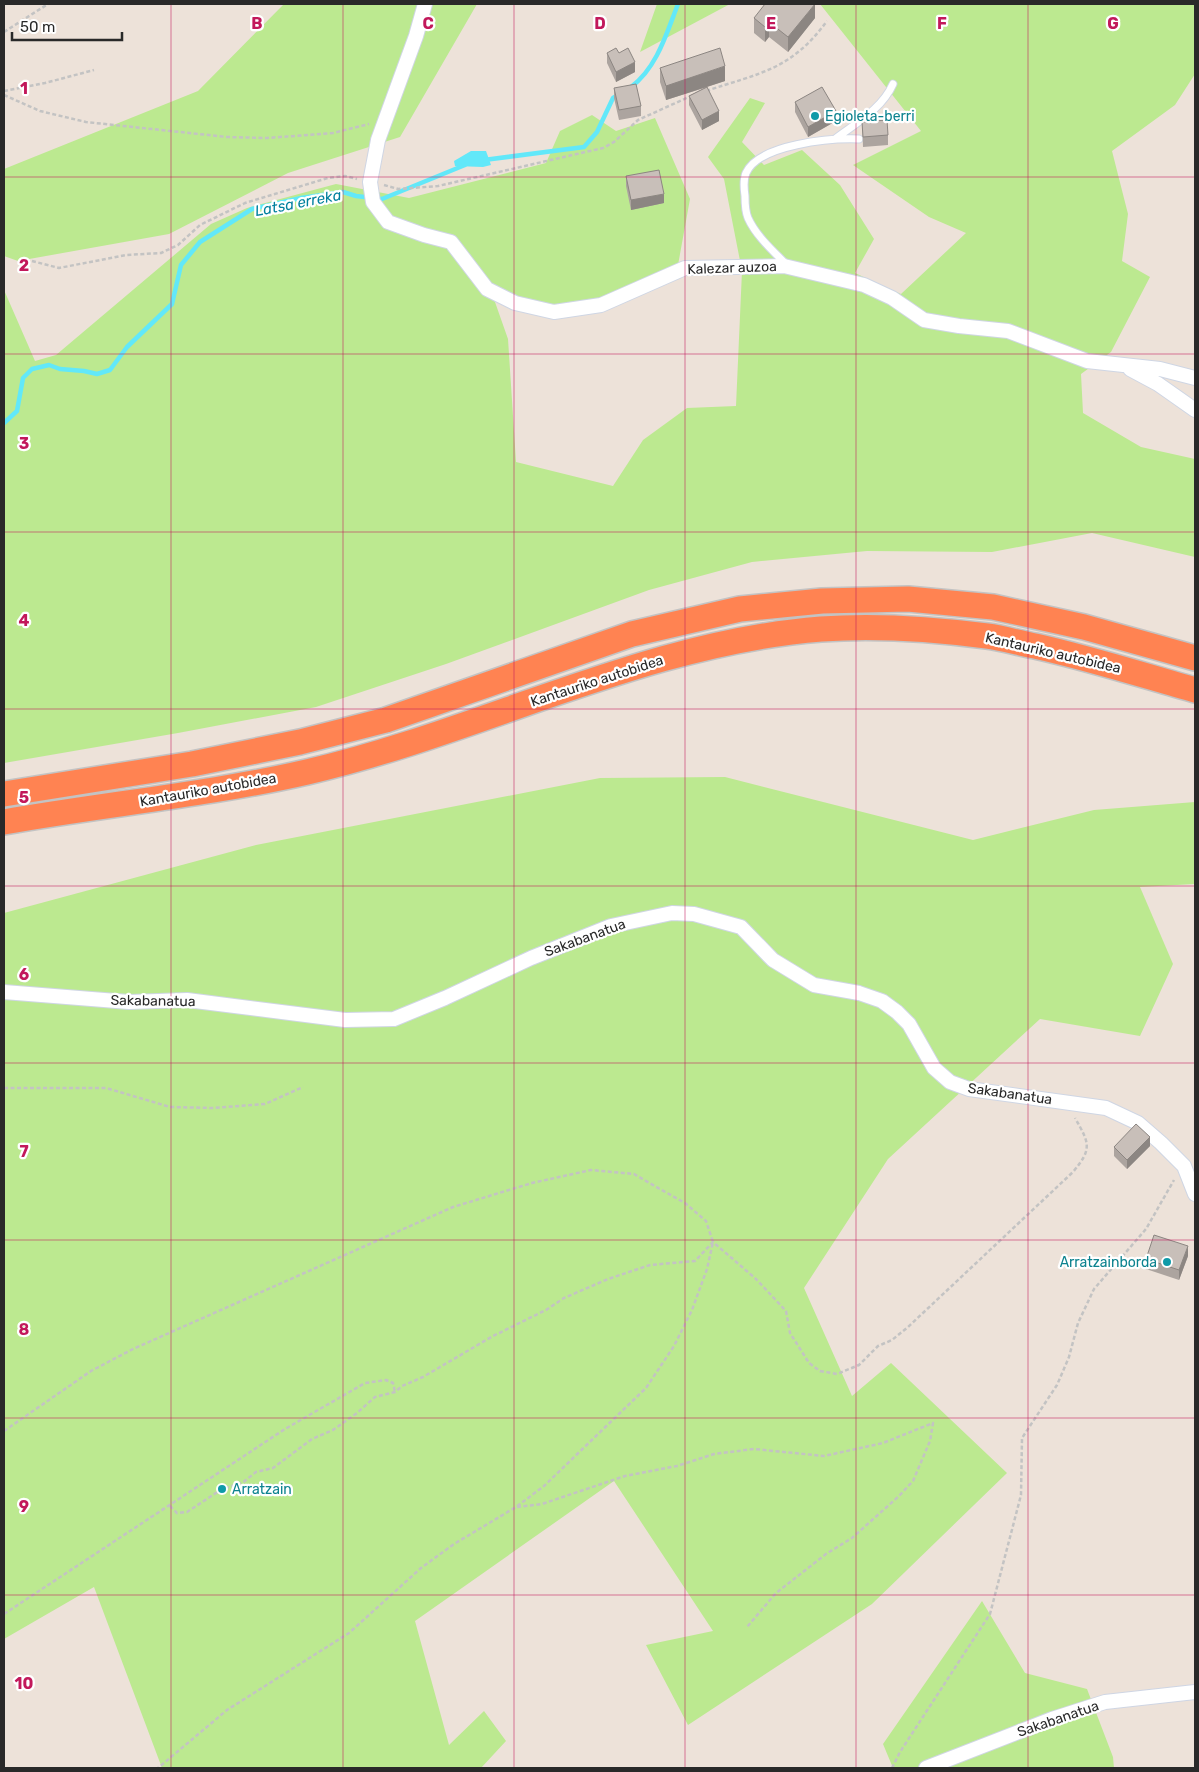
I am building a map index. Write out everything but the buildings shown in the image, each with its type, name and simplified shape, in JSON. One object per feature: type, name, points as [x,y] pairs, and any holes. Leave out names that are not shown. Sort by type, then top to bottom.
[{"type":"highway","name":"Kantauriko autobidea","points":[[4,794],[192,764],[310,740],[395,717],[632,634],[740,609],[822,600],[908,599],[993,607],[1084,627],[1195,658]]},
{"type":"highway","name":"Kantauriko autobidea","points":[[4,822],[197,793],[307,772],[427,737],[643,664],[748,639],[822,629],[905,629],[989,636],[1075,655],[1195,690]]},
{"type":"street","points":[[371,190],[385,120],[416,36],[425,4]]},
{"type":"street","name":"Kalezar auzoa","points":[[371,190],[388,222],[451,242],[486,289],[515,303],[554,312],[601,305],[686,268],[743,265],[789,267],[864,285],[892,298],[924,320],[1008,331],[1087,361],[1160,369],[1195,378]]},
{"type":"street","name":"Kalezar auzoa","points":[[1123,364],[1158,384],[1195,410]]},
{"type":"street","name":"Sakabanatua","points":[[4,992],[129,1002],[187,1000],[345,1020],[394,1019],[454,994],[531,958],[611,926],[672,913],[694,914],[741,927],[773,960],[814,985],[859,993],[882,1001],[909,1024],[934,1068],[950,1082],[969,1089],[1106,1108],[1138,1123],[1162,1143],[1184,1166],[1195,1194]]},
{"type":"street","name":"Sakabanatua","points":[[926,1768],[1052,1719],[1105,1702],[1195,1692]]},
{"type":"lane","points":[[835,139],[874,110],[893,84]]},
{"type":"lane","points":[[789,267],[765,242],[748,220],[745,210],[746,173],[754,163],[771,153],[792,146],[835,139],[859,139]]},
{"type":"path","points":[[4,32],[48,4]]},
{"type":"path","points":[[701,93],[777,68],[808,46],[827,21]]},
{"type":"path","points":[[4,91],[45,84],[94,70]]},
{"type":"path","points":[[4,95],[40,111],[86,122],[227,137],[267,138],[333,133],[385,120]]},
{"type":"path","points":[[32,261],[59,268],[126,255],[161,253],[178,245],[207,221],[245,203],[335,176],[371,190],[438,186],[603,148],[614,142],[638,120],[692,96]]},
{"type":"path","points":[[4,1088],[106,1088],[170,1106],[212,1108],[264,1104],[304,1087]]},
{"type":"path","points":[[713,1242],[729,1254],[786,1311],[790,1333],[809,1363],[820,1371],[837,1374],[859,1365],[878,1346],[892,1340],[908,1327],[1033,1210],[1086,1156],[1087,1143],[1066,1102]]},
{"type":"path","points":[[892,1768],[900,1752],[990,1614],[1021,1495],[1022,1438],[1057,1386],[1077,1334],[1078,1323],[1094,1289],[1146,1229],[1164,1195],[1184,1166]]},
{"type":"path","points":[[4,1432],[91,1371],[133,1349],[452,1207],[532,1183],[591,1170],[634,1174],[685,1203],[706,1221],[713,1242],[707,1269],[692,1310],[674,1346],[646,1388],[544,1486],[516,1507],[454,1544],[421,1568],[349,1633],[228,1710],[158,1768]]},
{"type":"path","points":[[170,1506],[177,1513],[188,1512],[222,1489],[242,1483],[256,1472],[274,1468],[312,1438],[333,1430],[375,1397],[395,1392],[402,1386],[423,1377],[492,1336],[546,1310],[564,1298],[608,1279],[650,1265],[695,1260],[713,1242]]},
{"type":"path","points":[[4,1614],[170,1506],[252,1449],[364,1383],[386,1380],[393,1383],[395,1392]]},
{"type":"path","points":[[516,1507],[542,1504],[625,1476],[677,1466],[714,1454],[754,1449],[824,1456],[883,1444],[933,1423],[930,1441],[913,1481],[900,1496],[852,1538],[826,1554],[776,1593],[747,1627]]},
{"type":"green space","points":[[284,4],[477,4],[400,137],[288,173],[169,234],[18,261],[4,256],[4,169],[198,91]]},
{"type":"green space","points":[[657,4],[730,4],[640,52]]},
{"type":"green space","points":[[820,4],[1195,4],[1195,74],[1175,105],[1112,151],[1128,214],[1122,261],[1150,277],[1111,352],[1081,374],[1083,413],[1141,447],[1195,459],[1195,557],[1092,533],[992,552],[867,551],[752,562],[649,590],[446,664],[316,707],[4,763],[4,290],[35,361],[56,355],[211,224],[247,208],[336,184],[409,198],[546,163],[560,131],[592,115],[616,131],[655,118],[690,199],[678,265],[634,286],[603,298],[555,307],[539,305],[489,285],[508,339],[516,462],[613,486],[643,440],[687,408],[736,406],[742,271],[724,179],[708,157],[750,98],[765,103],[742,142],[764,165],[802,150],[840,185],[874,239],[855,273],[901,294],[966,233],[929,217],[853,165],[921,131]]},
{"type":"green space","points":[[725,777],[973,840],[1094,810],[1195,802],[1195,884],[1140,887],[1173,964],[1140,1036],[1040,1019],[888,1159],[804,1288],[852,1396],[891,1363],[1007,1473],[872,1604],[688,1725],[646,1645],[713,1631],[614,1481],[415,1621],[449,1745],[484,1711],[506,1741],[481,1768],[162,1768],[94,1587],[4,1639],[4,913],[256,845],[600,778]]},
{"type":"green space","points":[[982,1601],[1025,1673],[1087,1689],[1113,1757],[1114,1768],[893,1768],[883,1744]]},
{"type":"water","points":[[471,151],[486,151],[491,165],[483,167],[455,166],[454,161]]},
{"type":"waterway","name":"Latsa erreka","points":[[631,87],[648,70],[654,60],[678,4]]},
{"type":"waterway","name":"Latsa erreka","points":[[484,160],[584,147],[597,132],[613,98],[618,95]]},
{"type":"waterway","name":"Latsa erreka","points":[[4,423],[17,411],[23,378],[32,369],[49,365],[60,369],[97,374],[110,370],[127,347],[172,304],[181,265],[200,242],[252,209],[301,198],[343,192],[356,196],[382,199],[465,165]]},
{"type":"place","name":"Egioleta-berri","points":[[815,116]]},
{"type":"place","name":"Arratzainborda","points":[[1167,1262]]},
{"type":"place","name":"Arratzain","points":[[222,1489]]}]
